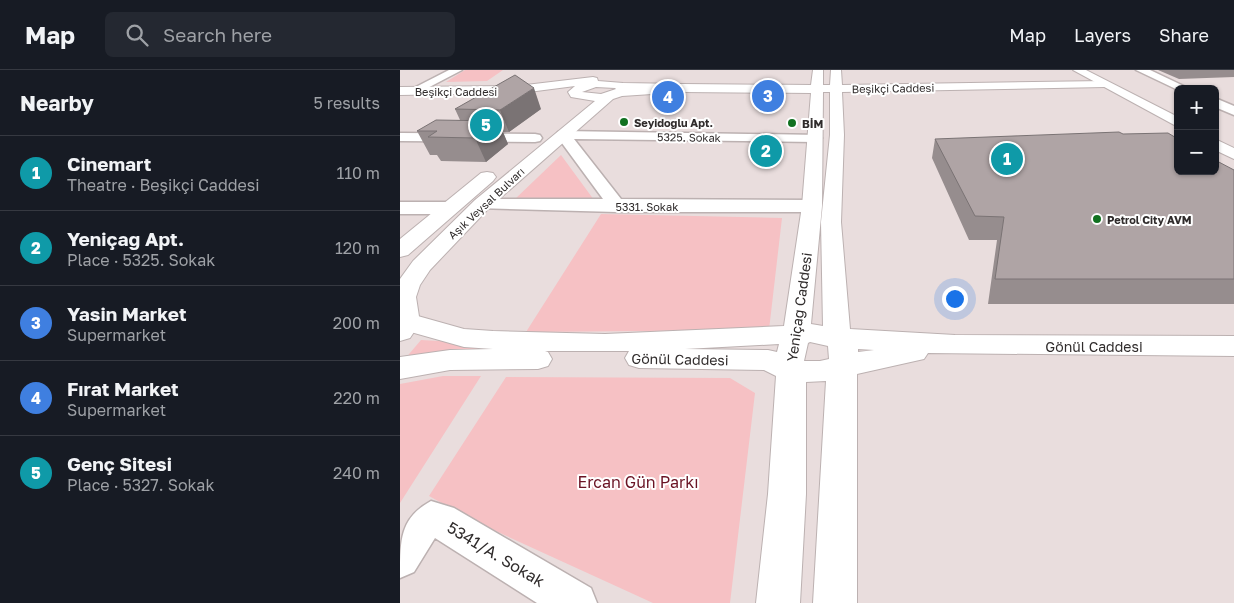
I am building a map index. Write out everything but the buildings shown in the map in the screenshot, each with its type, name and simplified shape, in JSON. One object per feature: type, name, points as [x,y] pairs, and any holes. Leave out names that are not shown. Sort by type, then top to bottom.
[{"type":"main road","points":[[1078,71],[1104,74],[1174,107]]},
{"type":"main road","name":"Beşikçi Caddesi","points":[[400,91],[597,91],[827,80],[1104,74]]},
{"type":"main road","points":[[1104,74],[1174,120]]},
{"type":"main road","name":"Aşık Veysal Bulvarı","points":[[402,325],[403,297],[421,266],[482,204],[563,135],[609,75],[575,84],[513,90]]},
{"type":"main road","name":"Aşık Veysal Bulvarı","points":[[514,155],[576,103],[629,75]]},
{"type":"main road","name":"Yeniçağ Caddesi","points":[[778,603],[787,494],[791,371],[789,359],[796,336],[812,206],[815,138],[827,80]]},
{"type":"main road","name":"Yeniçağ Caddesi","points":[[827,80],[837,135],[831,222],[837,338],[843,345],[845,353],[842,366],[835,603]]},
{"type":"main road","points":[[513,90],[553,94],[563,98],[597,91]]},
{"type":"main road","points":[[400,97],[414,91]]},
{"type":"main road","points":[[1219,146],[1234,154]]},
{"type":"main road","name":"Aşık Veysal Bulvarı","points":[[400,250],[501,166]]},
{"type":"main road","name":"Gönül Caddesi","points":[[402,325],[464,338],[605,343],[774,335],[796,336],[810,333],[837,338],[954,345],[1234,346]]},
{"type":"main road","name":"Gönül Caddesi","points":[[400,368],[450,360],[596,358],[768,360],[791,371],[820,372],[842,366],[954,345]]},
{"type":"street","points":[[414,91],[457,70]]},
{"type":"street","points":[[1141,70],[1175,85]]},
{"type":"street","points":[[1219,104],[1234,111]]},
{"type":"street","points":[[563,135],[616,206]]},
{"type":"street","name":"5325. Sokak","points":[[563,135],[815,138]]},
{"type":"street","points":[[400,137],[535,138]]},
{"type":"street","name":"5331. Sokak","points":[[482,204],[812,206]]},
{"type":"street","points":[[400,208],[449,208]]},
{"type":"street","name":"5341/A. Sokak","points":[[400,558],[420,527],[431,519],[441,520],[576,603]]},
{"type":"green space","points":[[465,70],[503,70],[487,81],[446,82]]},
{"type":"green space","points":[[561,155],[594,200],[514,200]]},
{"type":"green space","points":[[601,214],[782,218],[769,330],[526,332]]},
{"type":"green space","points":[[421,340],[526,346],[404,360]]},
{"type":"green space","points":[[443,376],[481,376],[400,503],[400,384]]},
{"type":"green space","name":"Ercan Gün Parkı","points":[[506,377],[730,378],[755,393],[730,603],[653,603],[476,522],[429,496]]},
{"type":"place","name":"Yasin Market","points":[[768,96]]},
{"type":"place","name":"Fırat Market","points":[[668,97]]},
{"type":"place","name":"Seyidoğlu Apt.","points":[[624,122]]},
{"type":"place","name":"BİM","points":[[792,123]]},
{"type":"place","name":"Genç Sitesi","points":[[486,125]]},
{"type":"place","name":"Yeniçağ Apt.","points":[[766,151]]},
{"type":"place","name":"Cinemart","points":[[1007,159]]},
{"type":"place","name":"Petrol City AVM","points":[[1097,219]]}]
